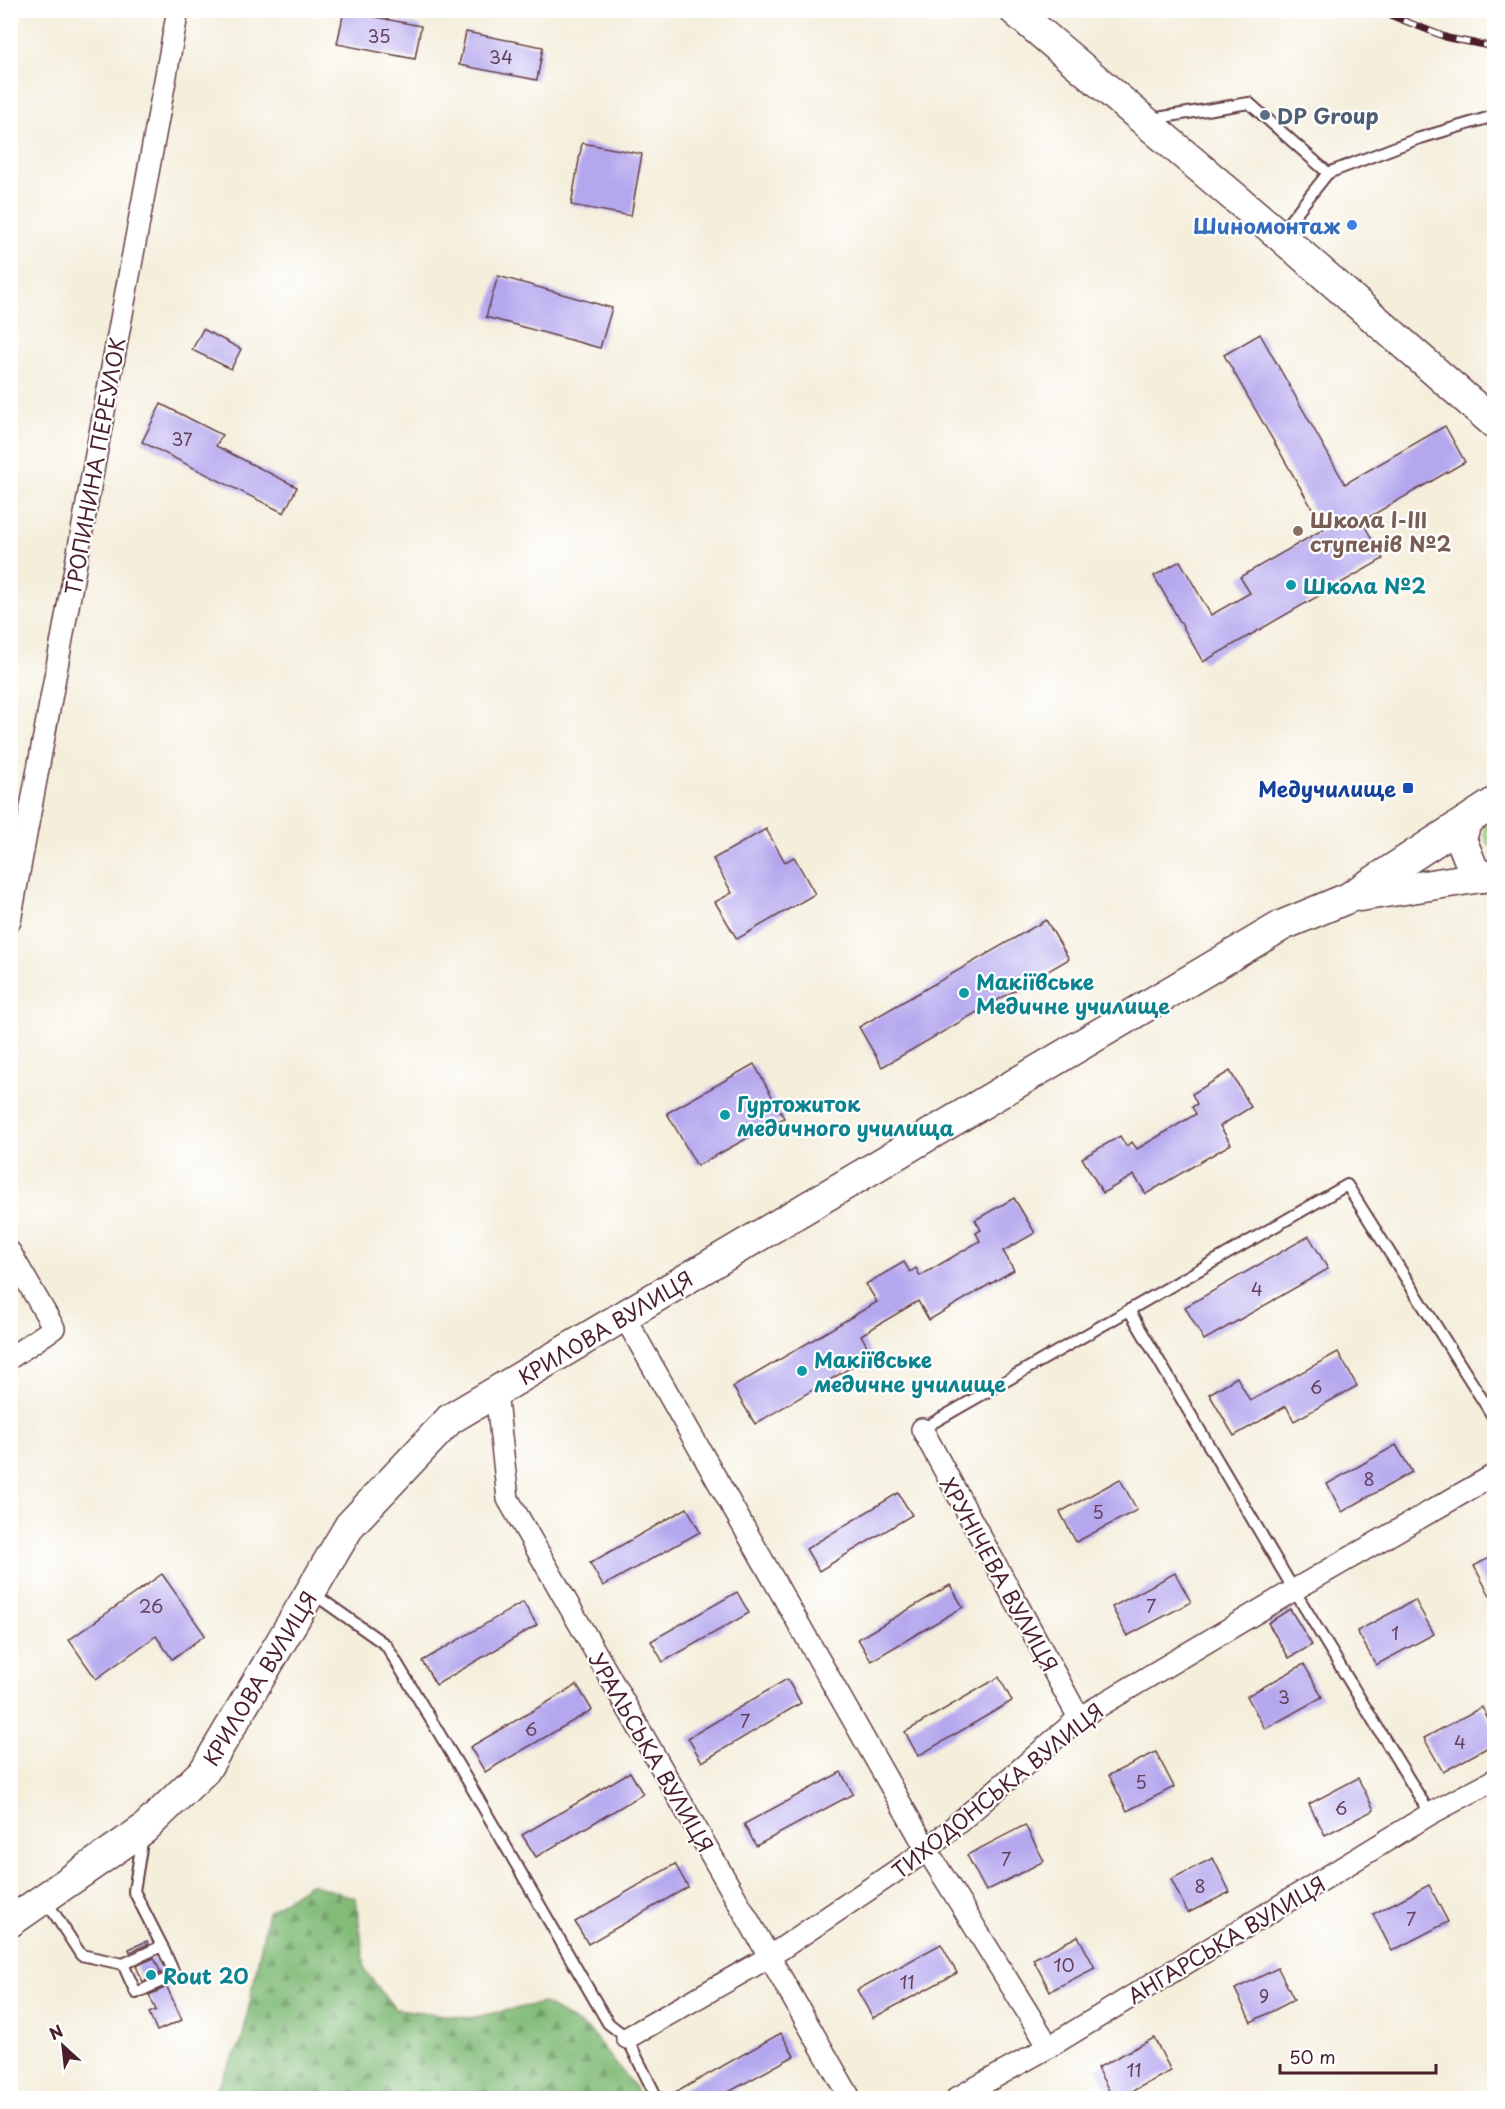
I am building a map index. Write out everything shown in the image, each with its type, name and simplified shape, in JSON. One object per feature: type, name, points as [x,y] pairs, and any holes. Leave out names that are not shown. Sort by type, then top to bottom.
[{"type":"main road","points":[[1014,10],[1494,423]]},
{"type":"main road","points":[[1348,897],[1494,803]]},
{"type":"main road","points":[[1466,822],[1461,840],[1473,869],[1489,876]]},
{"type":"main road","points":[[1348,897],[1489,876]]},
{"type":"main road","name":"КРИЛОВА ВУЛИЦЯ","points":[[10,1922],[144,1829],[205,1770],[351,1525],[450,1419],[1283,925],[1348,897]]},
{"type":"street","name":"ТРОПИНИНА ПЕРЕУЛОК","points":[[10,921],[178,10]]},
{"type":"street","points":[[10,1252],[54,1328],[10,1358]]},
{"type":"street","points":[[624,1316],[927,1850],[1049,2047]]},
{"type":"street","name":"УРАЛЬСЬКА ВУЛИЦЯ","points":[[495,1392],[508,1499],[850,2098]]},
{"type":"street","name":"ХРУНІЧЕВА ВУЛИЦЯ","points":[[922,1429],[1079,1718]]},
{"type":"street","name":"ТИХОДОНСЬКА ВУЛИЦЯ","points":[[627,2038],[769,1957],[927,1850],[1079,1718],[1494,1474]]},
{"type":"street","name":"АНГАРСЬКА ВУЛИЦЯ","points":[[957,2098],[1049,2047],[1430,1814],[1494,1780]]},
{"type":"lane","points":[[1143,120],[1249,104],[1328,172]]},
{"type":"lane","points":[[1278,235],[1328,172],[1417,139],[1494,116]]},
{"type":"lane","points":[[922,1429],[1347,1185],[1494,1418]]},
{"type":"lane","points":[[1129,1310],[1294,1590],[1430,1814]]},
{"type":"lane","points":[[311,1592],[386,1645],[608,2023],[627,2038],[657,2098]]},
{"type":"lane","points":[[123,1964],[136,1993],[175,1975],[134,1891],[144,1829]]},
{"type":"lane","points":[[45,1899],[81,1955],[123,1964],[162,1946]]},
{"type":"green space","points":[[1494,819],[1494,847],[1488,845],[1484,834],[1486,823]]},
{"type":"green space","points":[[310,1884],[356,1898],[365,1971],[395,2009],[470,2018],[543,2003],[589,2030],[635,2088],[640,2098],[211,2098],[242,2041],[268,1912]]},
{"type":"building","points":[[344,11],[421,26],[415,59],[337,44]]},
{"type":"building","points":[[466,32],[543,47],[537,80],[459,65]]},
{"type":"building","points":[[582,143],[642,154],[631,216],[571,205]]},
{"type":"building","points":[[498,276],[612,308],[600,348],[486,317]]},
{"type":"building","points":[[203,329],[241,349],[231,369],[192,350]]},
{"type":"building","points":[[1260,334],[1345,484],[1445,426],[1465,462],[1362,521],[1383,559],[1203,662],[1154,576],[1180,561],[1211,615],[1250,593],[1240,577],[1324,529],[1224,355]]},
{"type":"building","points":[[161,404],[222,435],[216,446],[297,487],[284,513],[142,442]]},
{"type":"building","points":[[766,829],[785,862],[794,857],[815,894],[737,939],[715,902],[732,893],[713,859]]},
{"type":"building","name":"Макіївське Медичне училище","points":[[1046,920],[1069,959],[882,1067],[859,1027]]},
{"type":"building","name":"Гуртожиток медичного училища","points":[[754,1064],[784,1118],[697,1166],[667,1113]]},
{"type":"building","points":[[1230,1071],[1251,1107],[1220,1126],[1231,1144],[1146,1194],[1134,1175],[1103,1193],[1082,1158],[1120,1136],[1126,1146],[1132,1142],[1137,1149],[1196,1114],[1192,1107],[1197,1104],[1192,1094]]},
{"type":"building","points":[[1014,1198],[1035,1233],[1003,1251],[1014,1270],[929,1320],[918,1301],[861,1335],[872,1355],[755,1424],[733,1387],[877,1302],[866,1284],[904,1262],[910,1272],[916,1268],[920,1276],[980,1241],[976,1233],[981,1230],[975,1220]]},
{"type":"building","points":[[1309,1236],[1328,1269],[1204,1340],[1185,1307]]},
{"type":"building","points":[[1338,1352],[1357,1386],[1294,1421],[1286,1406],[1234,1436],[1209,1394],[1237,1377],[1250,1401]]},
{"type":"building","points":[[1396,1445],[1412,1472],[1342,1512],[1327,1484]]},
{"type":"building","points":[[1120,1479],[1137,1510],[1076,1542],[1060,1512]]},
{"type":"building","points":[[898,1493],[912,1515],[819,1571],[806,1549]]},
{"type":"building","points":[[687,1508],[700,1532],[603,1586],[590,1563]]},
{"type":"building","points":[[1494,1555],[1494,1603],[1474,1566]]},
{"type":"building","points":[[1175,1573],[1191,1602],[1127,1636],[1112,1607]]},
{"type":"building","points":[[162,1574],[205,1635],[172,1659],[156,1636],[96,1679],[69,1640]]},
{"type":"building","points":[[950,1585],[963,1607],[871,1661],[858,1639]]},
{"type":"building","points":[[737,1592],[749,1613],[663,1662],[651,1641]]},
{"type":"building","points":[[1415,1600],[1434,1634],[1376,1665],[1357,1631]]},
{"type":"building","points":[[523,1602],[537,1625],[436,1685],[422,1661]]},
{"type":"building","points":[[1290,1609],[1312,1645],[1289,1658],[1268,1623]]},
{"type":"building","points":[[1304,1664],[1322,1697],[1265,1729],[1247,1696]]},
{"type":"building","points":[[999,1677],[1012,1701],[918,1756],[905,1732]]},
{"type":"building","points":[[787,1679],[801,1703],[702,1762],[688,1738]]},
{"type":"building","points":[[577,1685],[592,1710],[485,1772],[470,1747]]},
{"type":"building","points":[[1482,1707],[1494,1730],[1494,1744],[1443,1772],[1424,1738]]},
{"type":"building","points":[[1156,1752],[1174,1787],[1127,1811],[1109,1775]]},
{"type":"building","points":[[630,1772],[643,1794],[536,1857],[522,1835]]},
{"type":"building","points":[[841,1772],[853,1794],[756,1846],[744,1824]]},
{"type":"building","points":[[1358,1778],[1374,1810],[1325,1835],[1309,1804]]},
{"type":"building","points":[[1025,1825],[1044,1861],[986,1891],[967,1855]]},
{"type":"building","points":[[1213,1858],[1230,1892],[1188,1913],[1171,1879]]},
{"type":"building","points":[[675,1864],[688,1887],[588,1944],[575,1922]]},
{"type":"building","points":[[1429,1885],[1448,1922],[1392,1951],[1373,1914]]},
{"type":"building","points":[[1078,1936],[1095,1968],[1050,1991],[1033,1959]]},
{"type":"building","points":[[147,1941],[148,1944],[130,1952],[129,1949]]},
{"type":"building","points":[[941,1944],[957,1973],[873,2018],[857,1990]]},
{"type":"building","points":[[154,1958],[161,1973],[143,1982],[136,1966]]},
{"type":"building","points":[[1278,1968],[1294,2000],[1251,2022],[1235,1989]]},
{"type":"building","points":[[167,1987],[182,2020],[157,2031],[149,2013],[156,2010],[149,1995]]},
{"type":"building","points":[[781,2033],[794,2056],[718,2098],[666,2098]]},
{"type":"building","points":[[1154,2038],[1171,2071],[1119,2098],[1113,2098],[1097,2068]]},
{"type":"railway","points":[[1377,10],[1448,38],[1494,47]]},
{"type":"place","name":"DP Group","points":[[1265,115]]},
{"type":"place","name":"Шиномонтаж","points":[[1352,225]]},
{"type":"place","name":"Школа I-III ступенів №2","points":[[1298,531]]},
{"type":"place","name":"Школа №2","points":[[1291,585]]},
{"type":"place","name":"Медучилище","points":[[1408,788]]},
{"type":"place","name":"Макіївське Медичне училище","points":[[964,993]]},
{"type":"place","name":"Гуртожиток медичного училища","points":[[725,1115]]},
{"type":"place","name":"Макіївське медичне училище","points":[[802,1371]]},
{"type":"place","name":"Rout 20","points":[[151,1975]]}]
